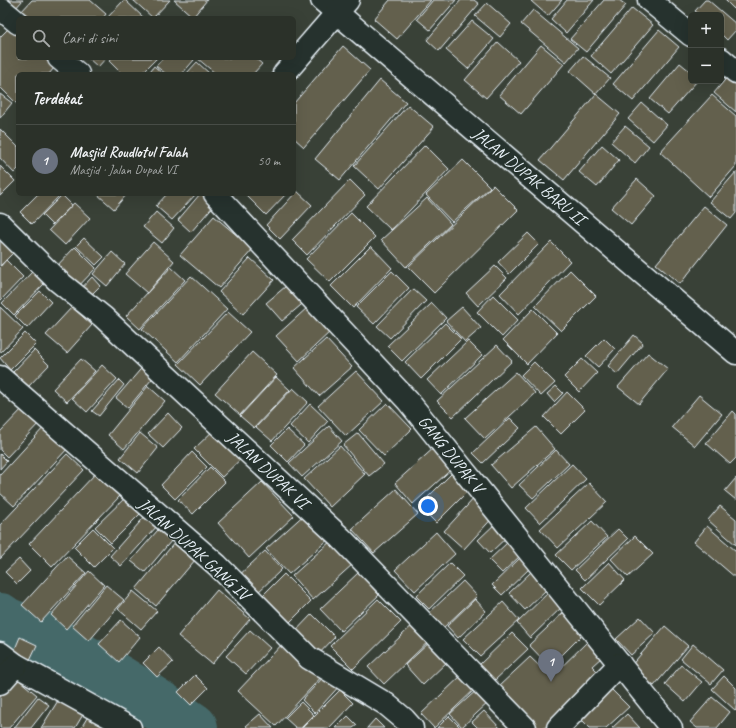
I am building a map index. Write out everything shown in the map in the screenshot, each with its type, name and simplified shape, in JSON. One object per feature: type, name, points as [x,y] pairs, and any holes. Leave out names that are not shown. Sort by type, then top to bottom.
[{"type":"street","points":[[649,0],[688,32]]},
{"type":"street","points":[[296,58],[336,4]]},
{"type":"street","name":"JALAN DUPAK BARU II","points":[[336,4],[736,353]]},
{"type":"street","points":[[0,8],[16,21]]},
{"type":"street","points":[[61,60],[76,72]]},
{"type":"street","points":[[285,72],[294,60]]},
{"type":"street","points":[[724,62],[736,72]]},
{"type":"street","name":"GANG DUPAK V","points":[[217,196],[408,401],[671,728]]},
{"type":"street","name":"JALAN DUPAK VI","points":[[0,224],[58,281],[103,318],[341,538],[525,728]]},
{"type":"street","name":"JALAN DUPAK GANG IV","points":[[0,377],[217,565],[309,658],[386,704],[412,728]]},
{"type":"street","points":[[0,683],[8,659],[130,728]]},
{"type":"street","points":[[558,728],[620,664]]},
{"type":"building","points":[[3,0],[23,0],[14,10]]},
{"type":"building","points":[[32,0],[90,0],[106,14],[104,16],[24,16],[20,13]]},
{"type":"building","points":[[125,0],[142,16],[109,16]]},
{"type":"building","points":[[133,0],[170,0],[155,16],[151,16]]},
{"type":"building","points":[[174,0],[207,0],[194,16],[192,16]]},
{"type":"building","points":[[390,0],[431,0],[397,39],[374,19]]},
{"type":"building","points":[[433,0],[456,0],[430,30],[417,19]]},
{"type":"building","points":[[461,0],[474,0],[479,4],[439,51],[427,40]]},
{"type":"building","points":[[562,0],[548,16],[531,1]]},
{"type":"building","points":[[567,0],[594,0],[566,33],[551,19]]},
{"type":"building","points":[[604,0],[619,0],[626,5],[586,52],[570,39]]},
{"type":"building","points":[[705,0],[708,0],[722,12],[696,12],[695,11]]},
{"type":"building","points":[[725,0],[736,0],[736,6],[734,9]]},
{"type":"building","points":[[487,3],[511,24],[500,37],[475,16]]},
{"type":"building","points":[[632,8],[653,25],[611,74],[591,56]]},
{"type":"building","points":[[533,10],[578,48],[566,62],[521,24]]},
{"type":"building","points":[[724,14],[736,24],[736,30],[727,40],[724,37]]},
{"type":"building","points":[[472,21],[494,39],[468,69],[446,50]]},
{"type":"building","points":[[11,26],[16,31],[16,60],[46,60],[54,68],[51,72],[16,72],[16,103],[0,87],[0,37]]},
{"type":"building","points":[[659,30],[679,47],[633,101],[613,84]]},
{"type":"building","points":[[498,42],[519,61],[486,98],[465,80]]},
{"type":"building","points":[[541,45],[564,64],[521,114],[499,95]]},
{"type":"building","points":[[343,46],[370,70],[304,147],[296,140],[296,101]]},
{"type":"building","points":[[583,56],[610,78],[596,94],[570,71]]},
{"type":"building","points":[[90,60],[104,60],[98,67]]},
{"type":"building","points":[[155,60],[143,72],[120,72],[109,61]]},
{"type":"building","points":[[161,60],[194,60],[184,72],[164,72],[156,66]]},
{"type":"building","points":[[199,60],[257,60],[262,64],[255,72],[214,72]]},
{"type":"building","points":[[197,62],[208,72],[188,72]]},
{"type":"building","points":[[680,63],[688,70],[688,84],[694,84],[668,114],[650,99]]},
{"type":"building","points":[[154,66],[161,72],[150,72]]},
{"type":"building","points":[[729,75],[736,81],[736,112],[714,93],[722,84],[724,84],[724,81]]},
{"type":"building","points":[[380,80],[406,102],[340,180],[315,159]]},
{"type":"building","points":[[0,94],[12,103],[0,118]]},
{"type":"building","points":[[596,94],[620,114],[564,180],[540,160]]},
{"type":"building","points":[[712,95],[736,116],[736,166],[709,197],[660,152]]},
{"type":"building","points":[[642,103],[667,125],[653,141],[628,119]]},
{"type":"building","points":[[408,105],[434,127],[379,189],[354,166]]},
{"type":"building","points":[[625,126],[649,146],[635,163],[611,142]]},
{"type":"building","points":[[0,129],[16,145],[16,171],[14,173],[0,158]]},
{"type":"building","points":[[425,145],[449,169],[391,230],[366,206]]},
{"type":"building","points":[[602,145],[619,160],[597,187],[579,172]]},
{"type":"building","points":[[463,160],[490,187],[452,222],[426,195]]},
{"type":"building","points":[[0,166],[15,181],[0,196]]},
{"type":"building","points":[[736,172],[736,213],[731,219],[710,202]]},
{"type":"building","points":[[637,179],[656,196],[631,225],[611,208]]},
{"type":"building","points":[[350,180],[365,195],[307,255],[292,240]]},
{"type":"building","points":[[493,185],[518,210],[434,293],[408,267]]},
{"type":"building","points":[[297,191],[312,205],[280,239],[266,225],[292,196],[296,196]]},
{"type":"building","points":[[36,196],[59,196],[32,224],[20,212]]},
{"type":"building","points":[[61,196],[63,196],[72,205],[52,225],[42,215]]},
{"type":"building","points":[[99,196],[125,196],[114,209]]},
{"type":"building","points":[[165,196],[194,196],[172,220],[156,206]]},
{"type":"building","points":[[198,196],[205,196],[215,204],[191,232],[178,220]]},
{"type":"building","points":[[247,196],[284,196],[266,215]]},
{"type":"building","points":[[427,198],[451,224],[406,267],[381,240]]},
{"type":"building","points":[[74,203],[90,218],[65,245],[49,230]]},
{"type":"building","points":[[704,206],[727,225],[680,284],[656,264]]},
{"type":"building","points":[[156,212],[174,228],[162,243],[143,227]]},
{"type":"building","points":[[351,213],[375,237],[330,282],[306,259]]},
{"type":"building","points":[[214,216],[253,249],[219,288],[180,255]]},
{"type":"building","points":[[528,233],[539,244],[509,274],[498,262]]},
{"type":"building","points":[[3,237],[16,250],[0,266],[0,240]]},
{"type":"building","points":[[84,238],[104,257],[96,265],[76,246]]},
{"type":"building","points":[[153,242],[174,261],[147,293],[125,274]]},
{"type":"building","points":[[551,242],[570,261],[519,314],[500,294]]},
{"type":"building","points":[[371,246],[392,268],[353,308],[331,286]]},
{"type":"building","points":[[75,247],[96,268],[73,292],[52,271]]},
{"type":"building","points":[[112,252],[125,264],[107,286],[93,274]]},
{"type":"building","points":[[250,258],[274,280],[243,314],[219,292]]},
{"type":"building","points":[[6,260],[23,277],[0,301],[0,267]]},
{"type":"building","points":[[495,266],[507,278],[478,306],[466,293]]},
{"type":"building","points":[[171,267],[185,280],[140,329],[126,316]]},
{"type":"building","points":[[570,270],[596,296],[561,331],[535,306]]},
{"type":"building","points":[[33,271],[45,283],[14,315],[2,303]]},
{"type":"building","points":[[392,271],[409,288],[374,324],[356,307]]},
{"type":"building","points":[[191,276],[227,309],[178,362],[142,329]]},
{"type":"building","points":[[92,277],[100,286],[85,301],[77,293]]},
{"type":"building","points":[[292,281],[307,300],[282,321],[266,303]]},
{"type":"building","points":[[413,289],[426,301],[390,338],[377,326]]},
{"type":"building","points":[[40,291],[51,302],[27,328],[15,316]]},
{"type":"building","points":[[493,295],[518,320],[502,337],[477,312]]},
{"type":"building","points":[[432,303],[446,318],[402,361],[387,346]]},
{"type":"building","points":[[0,307],[23,329],[0,353]]},
{"type":"building","points":[[72,307],[92,325],[67,353],[46,335]]},
{"type":"building","points":[[308,307],[331,331],[299,361],[276,336]]},
{"type":"building","points":[[462,307],[481,328],[465,342],[446,321]]},
{"type":"building","points":[[533,309],[557,333],[527,364],[503,340]]},
{"type":"building","points":[[228,312],[250,332],[200,385],[178,364]]},
{"type":"building","points":[[445,323],[461,339],[421,379],[405,362]]},
{"type":"building","points":[[25,333],[36,344],[10,370],[0,358]]},
{"type":"building","points":[[634,335],[643,343],[617,374],[608,366]]},
{"type":"building","points":[[604,338],[615,349],[598,367],[586,356]]},
{"type":"building","points":[[326,339],[352,367],[319,396],[294,368]]},
{"type":"building","points":[[468,341],[482,355],[441,395],[427,380]]},
{"type":"building","points":[[497,345],[512,361],[453,417],[437,401]]},
{"type":"building","points":[[34,350],[49,365],[28,387],[13,372]]},
{"type":"building","points":[[252,352],[277,375],[240,415],[215,393]]},
{"type":"building","points":[[648,353],[668,369],[639,404],[618,387]]},
{"type":"building","points":[[81,359],[95,371],[67,402],[53,389]]},
{"type":"building","points":[[582,359],[597,373],[579,392],[564,377]]},
{"type":"building","points":[[534,362],[555,383],[541,396],[521,375]]},
{"type":"building","points":[[145,364],[156,374],[128,408],[116,398]]},
{"type":"building","points":[[102,365],[117,379],[87,412],[72,398]]},
{"type":"building","points":[[356,371],[384,401],[346,436],[318,406]]},
{"type":"building","points":[[516,372],[535,393],[485,439],[465,418]]},
{"type":"building","points":[[276,377],[290,390],[254,428],[240,416]]},
{"type":"building","points":[[119,380],[124,385],[99,416],[92,411]]},
{"type":"building","points":[[148,386],[165,401],[124,449],[108,435]]},
{"type":"building","points":[[556,386],[563,393],[554,402],[547,394]]},
{"type":"building","points":[[293,388],[308,402],[272,441],[256,427]]},
{"type":"building","points":[[567,392],[585,410],[561,434],[544,417]]},
{"type":"building","points":[[699,395],[722,414],[695,446],[672,427]]},
{"type":"building","points":[[387,403],[412,429],[384,456],[359,430]]},
{"type":"building","points":[[310,404],[328,421],[308,443],[290,426]]},
{"type":"building","points":[[25,406],[41,421],[7,457],[0,450],[0,432]]},
{"type":"building","points":[[733,411],[736,414],[736,458],[730,464],[706,443]]},
{"type":"building","points":[[168,413],[182,428],[163,448],[148,434]]},
{"type":"building","points":[[510,418],[520,428],[483,463],[473,453]]},
{"type":"building","points":[[46,425],[69,447],[14,506],[0,493],[0,475]]},
{"type":"building","points":[[218,426],[246,454],[222,477],[194,449]]},
{"type":"building","points":[[329,426],[342,441],[302,477],[289,463]]},
{"type":"building","points":[[536,427],[555,449],[511,488],[491,465]]},
{"type":"building","points":[[287,429],[304,445],[288,462],[271,445]]},
{"type":"building","points":[[140,433],[158,448],[138,473],[120,458]]},
{"type":"building","points":[[358,433],[384,464],[369,476],[343,445]]},
{"type":"building","points":[[340,446],[365,474],[330,507],[304,479]]},
{"type":"building","points":[[436,446],[455,466],[413,504],[395,483]]},
{"type":"building","points":[[556,450],[569,464],[533,498],[519,485]]},
{"type":"building","points":[[192,452],[207,467],[175,499],[161,485]]},
{"type":"building","points":[[0,454],[7,461],[0,469]]},
{"type":"building","points":[[67,454],[84,470],[0,559],[0,525]]},
{"type":"building","points":[[572,464],[586,479],[540,523],[526,508]]},
{"type":"building","points":[[210,467],[225,482],[193,514],[178,500]]},
{"type":"building","points":[[455,470],[472,487],[436,523],[419,506]]},
{"type":"building","points":[[96,473],[120,496],[52,567],[29,544]]},
{"type":"building","points":[[736,478],[736,500],[725,491]]},
{"type":"building","points":[[262,482],[294,516],[249,558],[218,523]]},
{"type":"building","points":[[589,483],[607,502],[558,548],[540,529]]},
{"type":"building","points":[[396,489],[418,514],[374,553],[352,529]]},
{"type":"building","points":[[129,494],[144,510],[111,543],[95,527]]},
{"type":"building","points":[[477,495],[497,513],[464,549],[444,531]]},
{"type":"building","points":[[720,506],[736,519],[736,545],[708,520]]},
{"type":"building","points":[[308,511],[331,537],[289,574],[266,549]]},
{"type":"building","points":[[147,514],[158,525],[121,566],[110,556]]},
{"type":"building","points":[[498,521],[510,534],[490,553],[478,540]]},
{"type":"building","points":[[592,521],[607,537],[571,570],[556,555]]},
{"type":"building","points":[[164,523],[177,534],[145,572],[131,561]]},
{"type":"building","points":[[707,526],[736,551],[736,578],[694,542]]},
{"type":"building","points":[[93,528],[113,548],[94,567],[74,547]]},
{"type":"building","points":[[618,529],[628,539],[585,580],[575,570]]},
{"type":"building","points":[[436,532],[455,554],[415,591],[395,570]]},
{"type":"building","points":[[180,536],[201,553],[156,606],[136,589]]},
{"type":"building","points":[[635,536],[653,554],[628,577],[611,559]]},
{"type":"building","points":[[332,540],[353,564],[313,600],[292,576]]},
{"type":"building","points":[[508,542],[521,555],[502,573],[489,560]]},
{"type":"building","points":[[265,551],[282,569],[253,597],[235,579]]},
{"type":"building","points":[[67,556],[86,573],[41,622],[22,605]]},
{"type":"building","points":[[520,558],[530,568],[502,595],[492,585]]},
{"type":"building","points":[[19,559],[30,571],[17,584],[5,572]]},
{"type":"building","points":[[609,562],[625,580],[599,605],[582,588]]},
{"type":"building","points":[[450,563],[463,576],[429,609],[416,596]]},
{"type":"building","points":[[89,571],[104,585],[66,629],[51,615]]},
{"type":"building","points":[[359,572],[379,595],[341,631],[320,609]]},
{"type":"building","points":[[531,572],[547,589],[525,610],[509,593]]},
{"type":"building","points":[[284,574],[311,601],[286,626],[259,599]]},
{"type":"building","points":[[463,581],[477,596],[443,628],[429,613]]},
{"type":"building","points":[[106,585],[124,600],[89,641],[72,626]]},
{"type":"building","points":[[552,589],[566,603],[530,638],[517,623]]},
{"type":"building","points":[[217,590],[250,619],[212,664],[178,636]]},
{"type":"building","points":[[133,591],[157,611],[141,629],[118,609]]},
{"type":"building","points":[[378,599],[401,622],[353,669],[330,646]]},
{"type":"building","points":[[475,599],[486,611],[458,638],[447,626]]},
{"type":"building","points":[[503,602],[519,620],[480,656],[463,639]]},
{"type":"building","points":[[566,610],[586,631],[550,667],[529,645]]},
{"type":"building","points":[[312,614],[335,637],[314,659],[291,636]]},
{"type":"building","points":[[640,617],[655,633],[631,655],[616,639]]},
{"type":"building","points":[[121,620],[140,637],[119,662],[99,644]]},
{"type":"building","points":[[418,620],[434,636],[384,684],[368,667]]},
{"type":"building","points":[[665,626],[688,646],[654,686],[630,667]]},
{"type":"building","points":[[250,630],[270,648],[246,674],[226,656]]},
{"type":"building","points":[[512,633],[528,649],[494,681],[479,665]]},
{"type":"building","points":[[20,637],[37,645],[28,664],[12,656]]},
{"type":"building","points":[[286,640],[324,674],[276,726],[238,691]]},
{"type":"building","points":[[431,641],[449,660],[423,685],[405,665]]},
{"type":"building","points":[[587,642],[602,657],[592,666],[603,677],[549,728],[533,728],[531,726],[535,723],[499,686],[530,657],[551,677]]},
{"type":"building","points":[[693,644],[723,670],[711,684],[681,659]]},
{"type":"building","points":[[159,647],[173,662],[157,677],[143,663]]},
{"type":"building","points":[[681,665],[702,682],[685,702],[665,684]]},
{"type":"building","points":[[328,672],[341,684],[315,713],[302,700]]},
{"type":"building","points":[[463,674],[476,688],[434,728],[421,714]]},
{"type":"building","points":[[13,675],[37,695],[9,728],[0,728],[0,691]]},
{"type":"building","points":[[195,675],[208,688],[191,705],[178,692]]},
{"type":"building","points":[[724,676],[736,688],[736,711],[712,689]]},
{"type":"building","points":[[610,688],[629,707],[606,728],[590,728],[579,717]]},
{"type":"building","points":[[478,689],[490,701],[462,727],[450,714]]},
{"type":"building","points":[[340,690],[353,703],[329,728],[302,728]]},
{"type":"building","points":[[38,697],[49,705],[31,728],[14,728]]},
{"type":"building","points":[[712,697],[730,712],[717,728],[697,728],[690,722]]},
{"type":"building","points":[[59,699],[84,713],[75,728],[41,728]]},
{"type":"building","points":[[301,702],[314,715],[301,728],[296,728],[285,718]]},
{"type":"building","points":[[484,711],[500,728],[478,728],[472,722]]},
{"type":"building","points":[[90,713],[114,728],[81,728]]},
{"type":"building","points":[[260,714],[273,728],[248,728],[246,726]]},
{"type":"building","points":[[627,714],[640,728],[612,728]]},
{"type":"building","points":[[348,716],[357,725],[353,728],[336,728]]},
{"type":"building","points":[[449,716],[461,728],[437,728]]},
{"type":"building","points":[[375,719],[384,728],[367,728]]},
{"type":"waterway","points":[[0,619],[4,622],[39,635],[136,692],[192,728]]},
{"type":"place","name":"Masjid Roudlotul Falah","points":[[551,682]]}]
